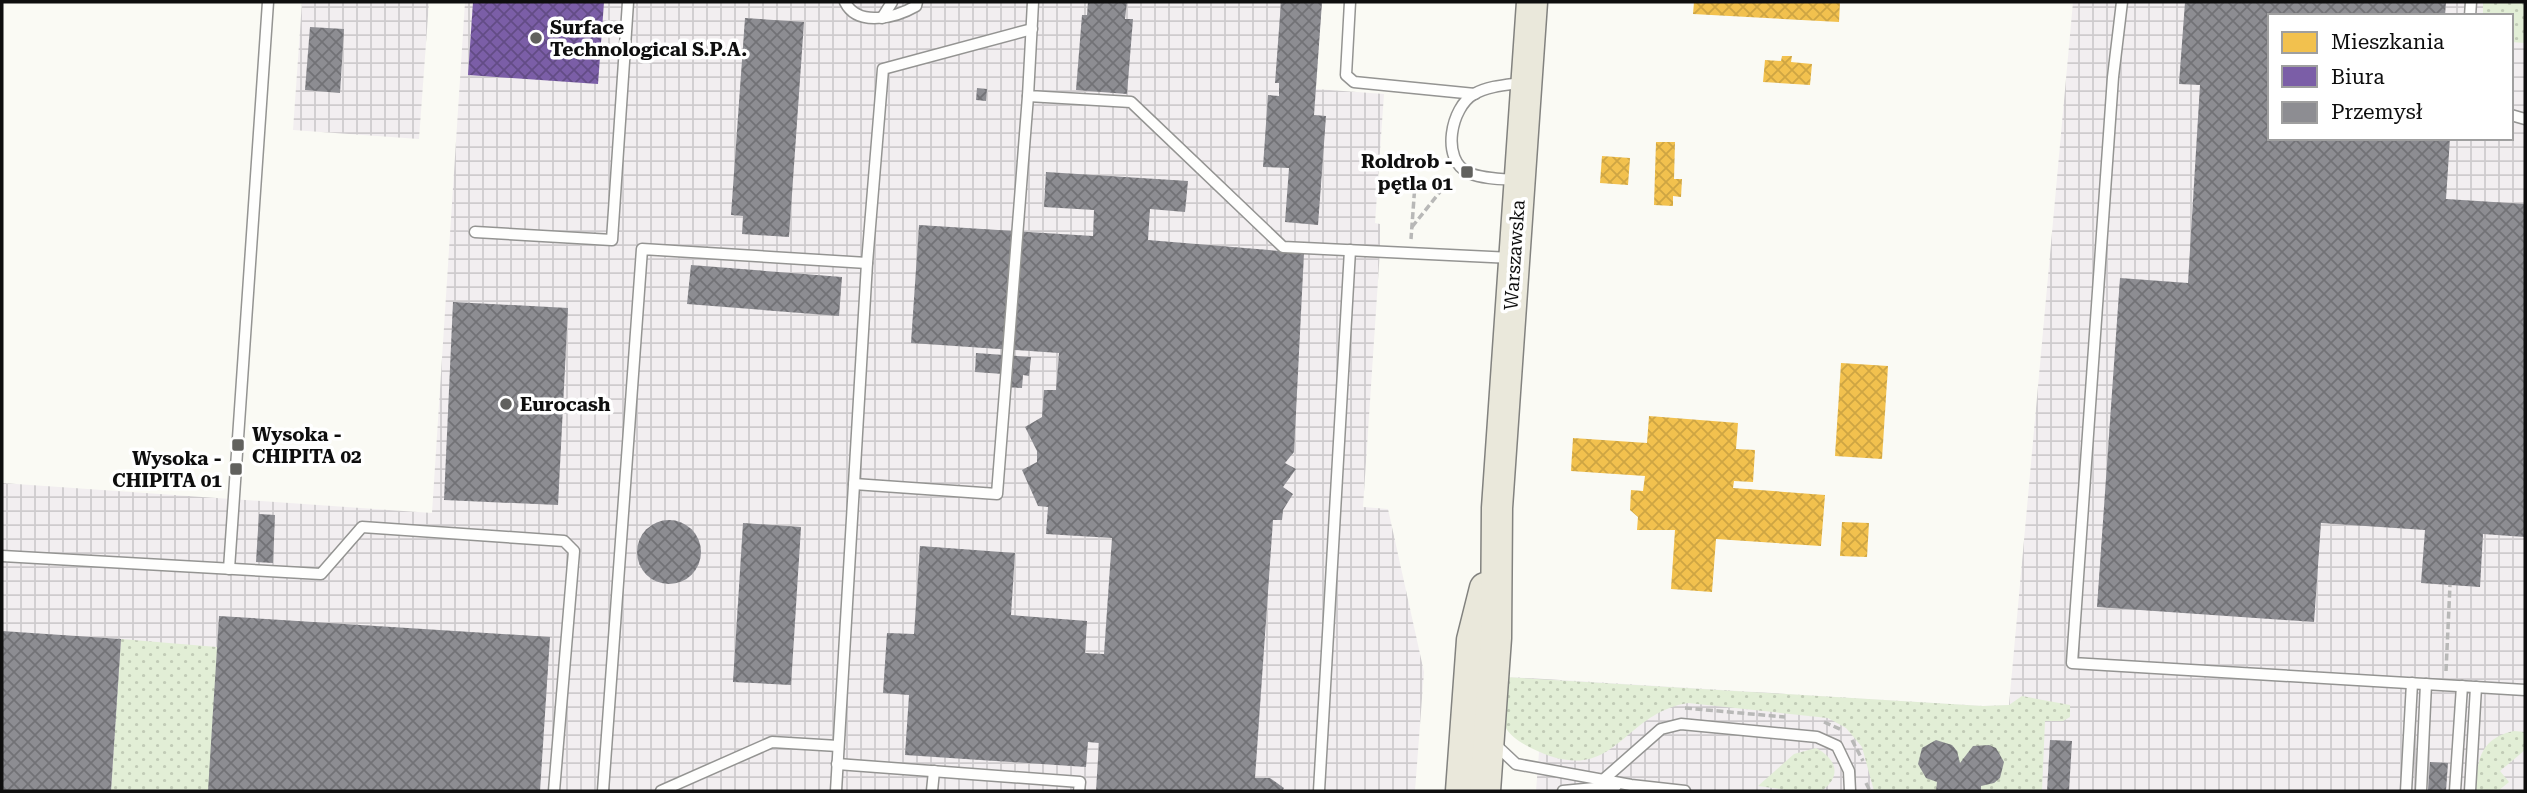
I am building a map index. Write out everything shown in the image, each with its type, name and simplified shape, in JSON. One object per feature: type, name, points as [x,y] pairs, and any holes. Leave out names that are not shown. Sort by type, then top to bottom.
[{"type":"main road","name":"Warszawska","points":[[1481,788],[1478,722],[1496,638],[1497,508],[1532,2]]},
{"type":"lane","points":[[229,569],[268,2]]},
{"type":"lane","points":[[475,232],[612,240],[628,2]]},
{"type":"lane","points":[[845,2],[859,15],[882,18],[902,14],[916,6],[917,2]]},
{"type":"lane","points":[[882,18],[892,2]]},
{"type":"lane","points":[[854,484],[997,494],[1034,2]]},
{"type":"lane","points":[[1350,2],[1346,75],[1354,82],[1475,94]]},
{"type":"lane","points":[[2122,2],[2112,78],[2072,663],[2525,690]]},
{"type":"lane","points":[[836,791],[867,263],[883,69],[1031,29]]},
{"type":"lane","points":[[1518,180],[1482,177],[1467,172],[1458,164],[1453,152],[1455,115],[1461,104],[1475,94],[1500,86],[1525,83]]},
{"type":"lane","points":[[1028,96],[1131,102],[1283,247],[1514,258]]},
{"type":"lane","points":[[603,791],[642,249],[867,263]]},
{"type":"lane","points":[[1319,791],[1350,250]]},
{"type":"lane","points":[[2,556],[321,575],[362,527],[556,540],[571,545],[573,560],[554,791]]},
{"type":"lane","points":[[2406,791],[2412,683]]},
{"type":"lane","points":[[2421,791],[2426,684]]},
{"type":"lane","points":[[2455,791],[2462,686]]},
{"type":"lane","points":[[2469,791],[2476,687]]},
{"type":"lane","points":[[1478,722],[1516,764]]},
{"type":"lane","points":[[1603,780],[1661,729],[1681,724],[1817,737],[1837,746],[1849,771],[1850,791]]},
{"type":"lane","points":[[660,791],[772,742],[838,746]]},
{"type":"lane","points":[[837,764],[1080,782],[1079,791]]},
{"type":"lane","points":[[1481,788],[1500,767],[1516,764],[1631,785],[1685,791]]},
{"type":"lane","points":[[932,791],[934,771]]},
{"type":"lane","points":[[1563,791],[1631,785]]},
{"type":"path","points":[[1403,177],[1415,184],[1455,189]]},
{"type":"path","points":[[1410,252],[1415,184]]},
{"type":"path","points":[[1412,227],[1443,188]]},
{"type":"shaded area","points":[[302,2],[429,2],[419,139],[293,130]]},
{"type":"shaded area","points":[[465,2],[1322,2],[1316,89],[1384,94],[1375,223],[1380,224],[1380,250],[1363,507],[1388,509],[1424,672],[1415,791],[2,791],[2,483],[432,513]]},
{"type":"shaded area","points":[[2073,2],[2525,2],[2525,791],[1536,791],[1539,752],[1511,677],[1983,706],[2009,705]]},
{"type":"green space","points":[[2483,2],[2525,2],[2525,43],[2513,42],[2513,14],[2483,14]]},
{"type":"green space","points":[[121,639],[217,647],[229,656],[220,791],[111,791]]},
{"type":"green space","points":[[1505,677],[1983,706],[2009,705],[2022,696],[2070,705],[2070,717],[2063,721],[2045,721],[2042,791],[1874,791],[1862,747],[1846,728],[1828,718],[1688,703],[1665,710],[1646,721],[1600,755],[1582,760],[1559,759],[1519,741],[1505,727],[1502,711]]},
{"type":"green space","points":[[2514,731],[2525,732],[2525,750],[2500,771],[2509,782],[2498,791],[2475,791],[2482,752],[2494,739]]},
{"type":"green space","points":[[1816,748],[1828,757],[1834,768],[1833,779],[1823,790],[1794,791],[1758,786],[1794,754]]},
{"type":"building: Mieszkania","points":[[1694,2],[1840,2],[1839,22],[1693,14]]},
{"type":"building: Mieszkania","points":[[1782,56],[1792,56],[1791,62],[1812,64],[1810,85],[1763,82],[1765,60],[1781,61]]},
{"type":"building: Mieszkania","points":[[1656,142],[1675,142],[1674,179],[1682,179],[1681,197],[1673,196],[1673,206],[1654,205]]},
{"type":"building: Mieszkania","points":[[1602,156],[1630,158],[1628,185],[1600,183]]},
{"type":"building: Mieszkania","points":[[1841,363],[1888,366],[1882,459],[1835,456]]},
{"type":"building: Mieszkania","points":[[1649,416],[1738,423],[1736,449],[1755,450],[1753,482],[1734,481],[1733,488],[1825,495],[1821,546],[1716,539],[1712,592],[1671,589],[1675,530],[1637,530],[1638,517],[1630,510],[1631,490],[1643,491],[1645,476],[1571,471],[1573,438],[1647,443]]},
{"type":"building: Mieszkania","points":[[1842,522],[1869,523],[1867,557],[1840,556]]},
{"type":"building: Biura","name":"Surface Technological S.P.A.","points":[[473,2],[604,2],[598,84],[468,75]]},
{"type":"building: Przemysł","points":[[1088,2],[1127,2],[1125,19],[1133,19],[1127,94],[1076,90],[1082,15],[1087,15]]},
{"type":"building: Przemysł","points":[[1281,2],[1322,2],[1314,115],[1326,116],[1318,225],[1285,222],[1289,168],[1263,167],[1268,95],[1279,96],[1279,83],[1275,83]]},
{"type":"building: Przemysł","points":[[2185,2],[2446,2],[2445,14],[2268,14],[2268,140],[2450,140],[2446,199],[2525,204],[2525,537],[2483,534],[2480,587],[2421,583],[2425,530],[2321,523],[2314,622],[2097,607],[2120,278],[2188,283],[2200,85],[2179,84]]},
{"type":"building: Przemysł","points":[[745,18],[804,22],[789,237],[742,234],[743,216],[731,215]]},
{"type":"building: Przemysł","points":[[310,27],[344,29],[340,93],[305,90]]},
{"type":"building: Przemysł","points":[[977,88],[987,89],[986,101],[976,100]]},
{"type":"building: Przemysł","points":[[1046,172],[1188,181],[1185,212],[1150,209],[1148,240],[1304,253],[1294,452],[1285,463],[1296,469],[1283,487],[1293,494],[1283,510],[1282,520],[1273,520],[1255,778],[1270,778],[1284,788],[1282,791],[1096,791],[1099,743],[1088,742],[1086,767],[905,755],[909,695],[883,693],[887,633],[914,634],[920,546],[1015,553],[1011,615],[1087,621],[1085,653],[1104,654],[1112,538],[1046,534],[1048,507],[1038,506],[1022,470],[1037,462],[1037,451],[1025,427],[1042,417],[1044,390],[1056,390],[1059,353],[911,343],[919,225],[1093,236],[1094,210],[1044,207]]},
{"type":"building: Przemysł","points":[[691,265],[842,277],[839,316],[687,304]]},
{"type":"building: Przemysł","name":"Eurocash","points":[[453,302],[568,308],[558,505],[444,500]]},
{"type":"building: Przemysł","points":[[976,353],[1031,357],[1029,376],[1023,375],[1022,388],[1002,387],[1003,374],[975,372]]},
{"type":"building: Przemysł","points":[[259,514],[275,515],[273,563],[256,562]]},
{"type":"building: Przemysł","points":[[669,520],[687,526],[695,534],[701,552],[695,570],[687,578],[669,584],[651,578],[643,570],[637,552],[643,534],[651,526]]},
{"type":"building: Przemysł","points":[[743,523],[801,527],[791,685],[733,682]]},
{"type":"building: Przemysł","points":[[219,616],[550,637],[540,791],[208,791]]},
{"type":"building: Przemysł","points":[[2,631],[121,639],[111,791],[2,791]]},
{"type":"building: Przemysł","points":[[1936,740],[1952,745],[1957,751],[1960,763],[1973,746],[1989,745],[1996,748],[2004,762],[2000,778],[1994,783],[1981,786],[1981,791],[1936,791],[1937,782],[1926,778],[1918,764],[1922,748]]},
{"type":"building: Przemysł","points":[[2050,740],[2072,741],[2069,791],[2047,791]]},
{"type":"building: Przemysł","points":[[2430,762],[2448,763],[2446,791],[2428,791]]},
{"type":"place","name":"Surface Technological S.P.A.","points":[[536,38]]},
{"type":"place","name":"Roldrob - pętla 01","points":[[1467,172]]},
{"type":"place","name":"Eurocash","points":[[506,404]]},
{"type":"place","name":"Wysoka - CHIPITA 02","points":[[238,445]]},
{"type":"place","name":"Wysoka - CHIPITA 01","points":[[236,469]]}]
